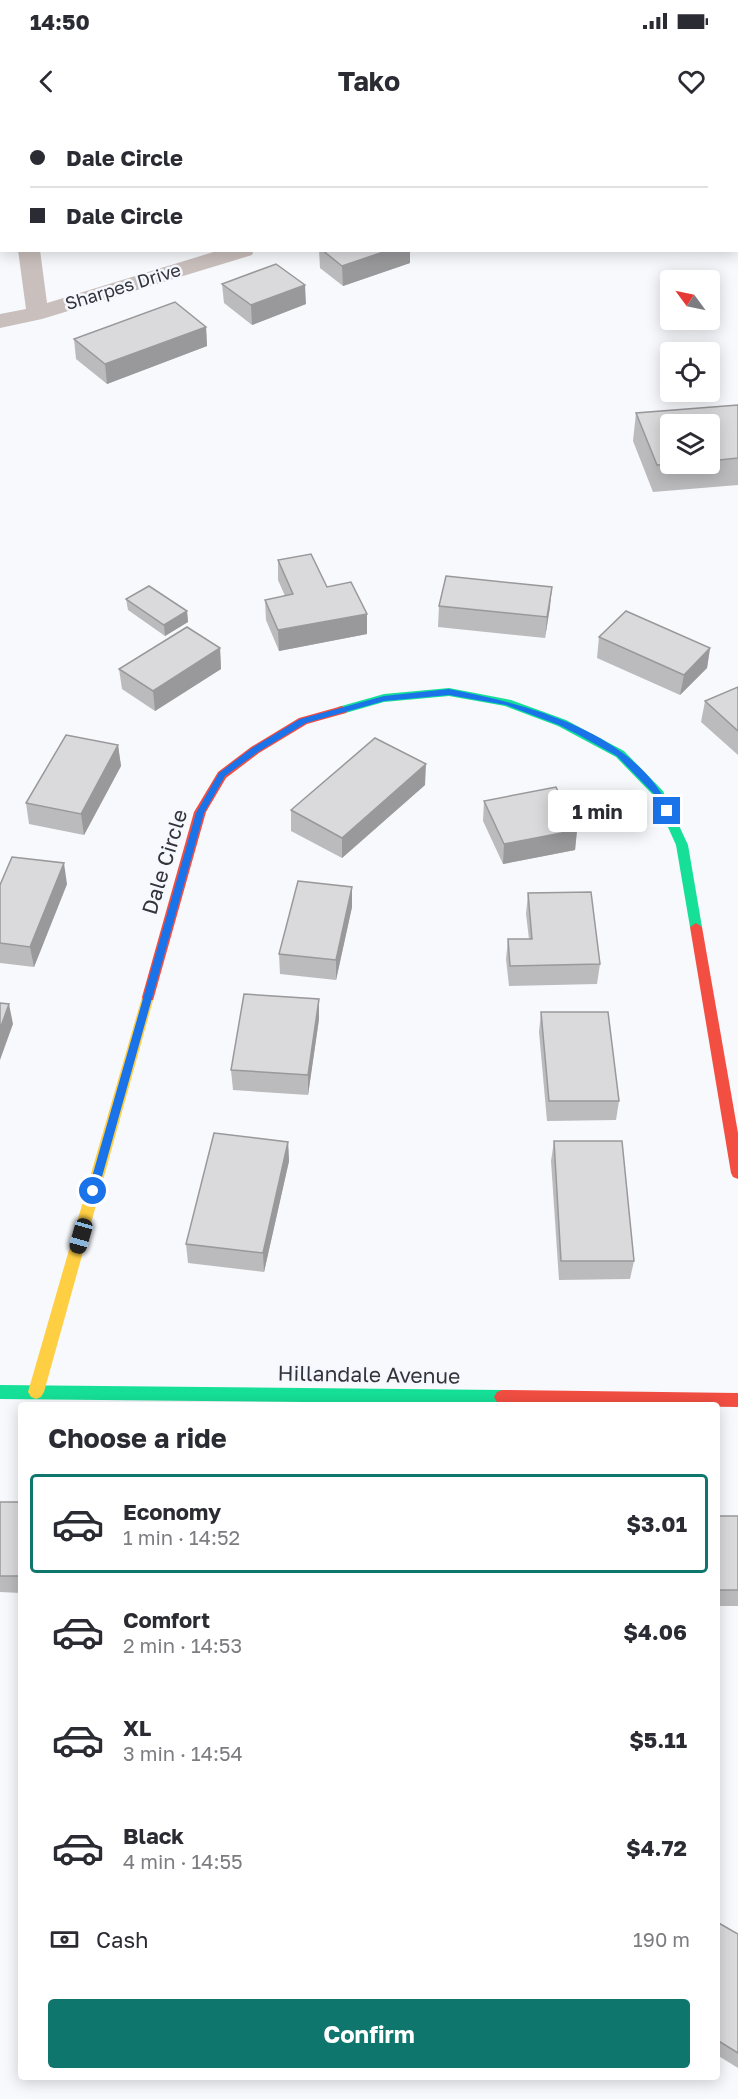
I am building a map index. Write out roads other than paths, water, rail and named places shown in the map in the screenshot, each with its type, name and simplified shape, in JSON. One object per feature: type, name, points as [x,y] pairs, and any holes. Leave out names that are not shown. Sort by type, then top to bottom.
[{"type":"street","points":[[29,252],[37,311],[34,314]]},
{"type":"street","name":"Sharpes Drive","points":[[0,321],[34,314],[237,252]]},
{"type":"street","name":"Dale Circle","points":[[36,1392],[200,813],[222,775],[255,750],[303,721],[384,698],[449,692],[507,703],[562,723],[620,754],[659,794],[682,845],[738,1173]]},
{"type":"street","name":"Hillandale Avenue","points":[[0,1392],[738,1400]]}]
